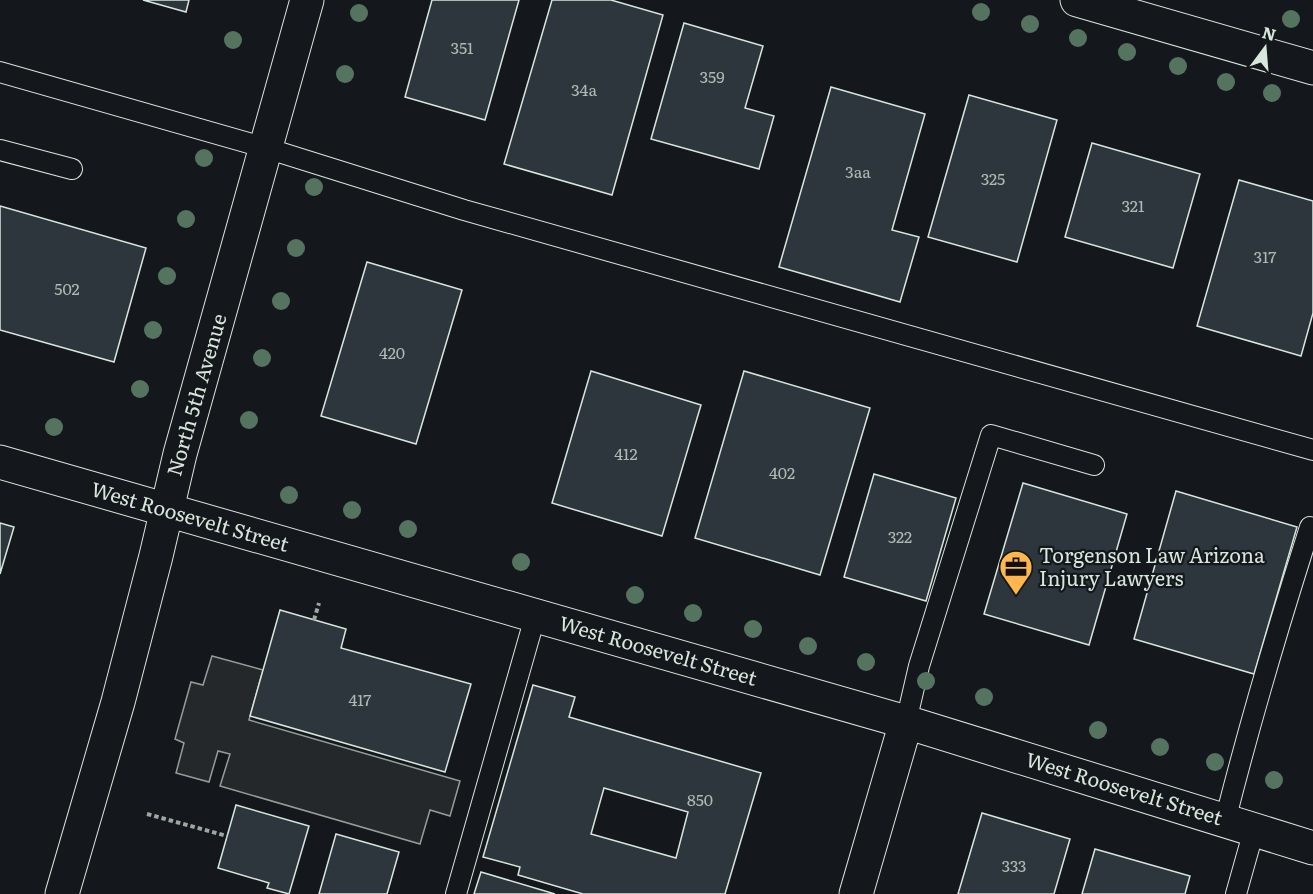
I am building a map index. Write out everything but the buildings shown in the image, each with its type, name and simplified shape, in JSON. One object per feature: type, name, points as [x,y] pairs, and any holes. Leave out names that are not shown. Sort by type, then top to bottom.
[{"type":"street","name":"North 5th Avenue","points":[[62,894],[118,702],[156,556],[165,511],[306,0]]},
{"type":"street","points":[[1077,0],[1313,68]]},
{"type":"street","name":"West Roosevelt Street","points":[[0,462],[906,722],[1313,848]]},
{"type":"street","points":[[856,894],[906,722]]},
{"type":"lane","points":[[0,72],[266,148],[464,210],[1313,450]]},
{"type":"lane","points":[[0,150],[72,169]]},
{"type":"lane","points":[[906,722],[919,666],[991,435],[1094,465]]},
{"type":"lane","points":[[1236,894],[1244,746],[1310,527],[1313,528]]},
{"type":"lane","points":[[456,894],[535,617]]},
{"type":"path","points":[[314,620],[319,603]]},
{"type":"path","points":[[147,814],[227,836]]},
{"type":"shaded area","points":[[212,656],[263,670],[249,720],[460,781],[450,816],[430,810],[420,844],[220,786],[230,754],[218,751],[209,782],[176,773],[184,743],[175,739],[191,682],[203,685]]},
{"type":"place","name":"Torgenson Law Arizona Injury Lawyers","points":[[1016,596]]}]
